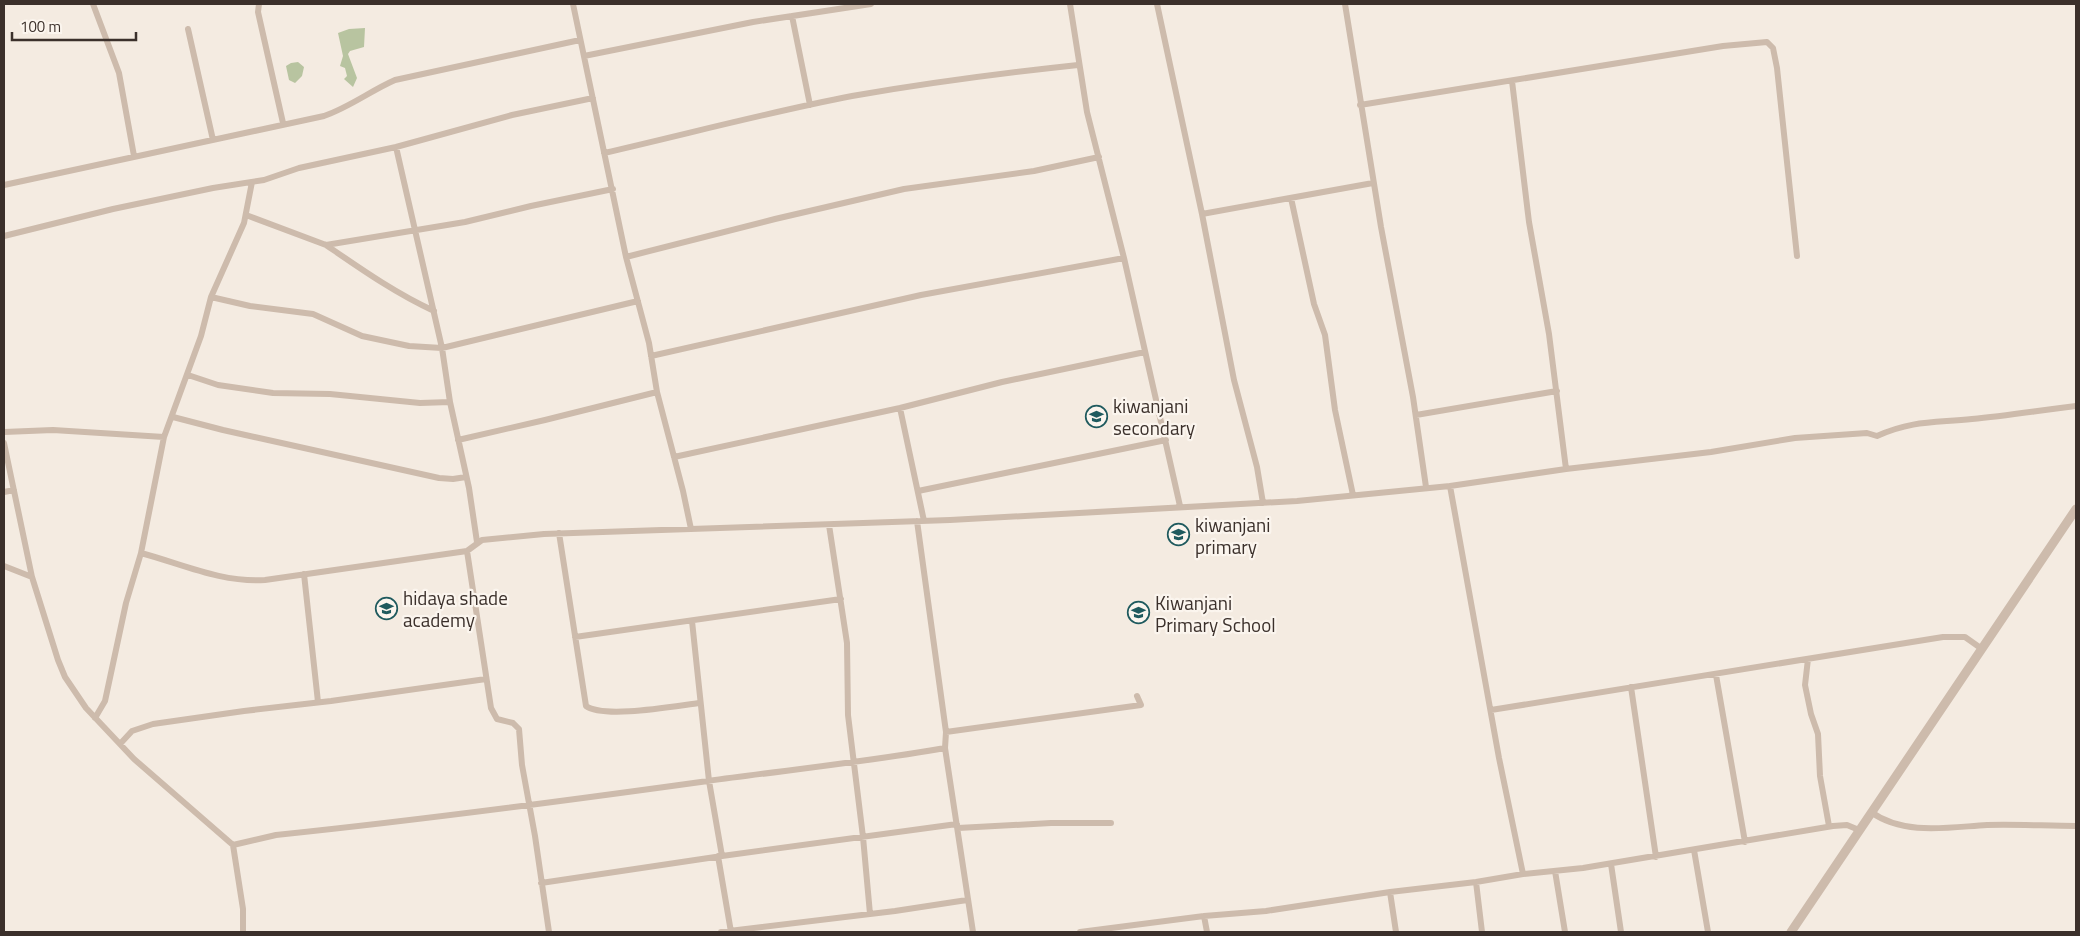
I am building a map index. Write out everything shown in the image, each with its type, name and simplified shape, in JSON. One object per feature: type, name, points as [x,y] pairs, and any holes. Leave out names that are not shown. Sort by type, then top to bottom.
[{"type":"street","points":[[93,4],[119,73],[134,156]]},
{"type":"street","points":[[259,4],[258,12],[283,123]]},
{"type":"street","points":[[573,4],[626,257],[691,529]]},
{"type":"street","points":[[584,56],[792,16],[871,4]]},
{"type":"street","points":[[1070,4],[1078,65],[1087,112],[1124,258],[1180,506]]},
{"type":"street","points":[[1156,4],[1202,214],[1234,380],[1257,467],[1263,503]]},
{"type":"street","points":[[1345,4],[1373,183],[1416,415],[1426,487]]},
{"type":"street","points":[[792,16],[810,105]]},
{"type":"street","points":[[188,29],[213,140]]},
{"type":"street","points":[[4,185],[283,123],[324,116],[336,112],[375,89],[403,78],[580,40]]},
{"type":"street","points":[[1360,105],[1723,46],[1753,42],[1769,43],[1772,48],[1776,68],[1797,256]]},
{"type":"street","points":[[604,153],[810,105],[1017,72],[1078,65]]},
{"type":"street","points":[[1512,81],[1529,222],[1557,391],[1566,469]]},
{"type":"street","points":[[4,236],[113,209],[213,188],[252,182],[299,168],[396,147],[512,115],[593,98]]},
{"type":"street","points":[[396,147],[442,348],[450,402],[466,477],[477,542]]},
{"type":"street","points":[[626,257],[775,219],[904,189],[1034,171],[1099,157]]},
{"type":"street","points":[[95,718],[105,702],[126,602],[141,554],[164,437],[188,375],[211,297],[246,215],[252,182]]},
{"type":"street","points":[[1202,214],[1373,183]]},
{"type":"street","points":[[326,245],[465,222],[613,189]]},
{"type":"street","points":[[1291,198],[1314,304],[1325,335],[1335,410],[1353,495]]},
{"type":"street","points":[[246,215],[326,245],[410,300],[434,311]]},
{"type":"street","points":[[651,356],[940,291],[1124,258]]},
{"type":"street","points":[[211,297],[250,306],[313,314],[362,336],[409,346],[442,348],[638,301]]},
{"type":"street","points":[[674,457],[900,408],[1002,382],[1145,352]]},
{"type":"street","points":[[188,375],[218,385],[273,393],[330,394],[420,403],[450,402]]},
{"type":"street","points":[[1416,415],[1557,391]]},
{"type":"street","points":[[458,440],[657,392]]},
{"type":"street","points":[[141,554],[237,580],[265,580],[467,551],[477,542],[494,538],[560,533],[921,521],[1263,503],[1450,486],[1566,469],[1711,452],[1795,438],[1867,433],[1877,436],[1894,428],[1927,421],[1971,420],[2076,406]]},
{"type":"street","points":[[900,408],[918,491],[946,732],[945,748],[967,900],[974,932]]},
{"type":"street","points":[[173,417],[439,478],[453,479],[466,477]]},
{"type":"street","points":[[4,432],[53,430],[164,437]]},
{"type":"street","points":[[918,491],[1166,440]]},
{"type":"street","points":[[4,443],[32,577],[65,677],[95,718],[120,744],[153,776],[233,845],[243,909],[243,932]]},
{"type":"street","points":[[1450,486],[1499,758],[1524,874]]},
{"type":"street","points":[[4,492],[14,490]]},
{"type":"street","points":[[1791,932],[2076,509]]},
{"type":"street","points":[[829,525],[847,643],[848,715],[863,837],[870,914]]},
{"type":"street","points":[[560,533],[583,698],[587,708],[618,711],[700,703]]},
{"type":"street","points":[[467,551],[490,708],[494,716],[500,721],[516,724],[519,728],[522,765],[549,932]]},
{"type":"street","points":[[4,566],[32,577]]},
{"type":"street","points":[[304,574],[318,702]]},
{"type":"street","points":[[575,637],[840,599]]},
{"type":"street","points":[[692,621],[709,781],[730,932]]},
{"type":"street","points":[[1491,710],[1955,636],[1969,639],[1982,648]]},
{"type":"street","points":[[1808,658],[1805,691],[1818,734],[1820,776],[1829,826]]},
{"type":"street","points":[[1716,675],[1745,842]]},
{"type":"street","points":[[120,744],[132,731],[146,726],[244,710],[486,679]]},
{"type":"street","points":[[1631,687],[1656,856]]},
{"type":"street","points":[[946,732],[1141,706],[1137,696]]},
{"type":"street","points":[[233,845],[276,835],[530,807],[709,781],[854,763],[945,748]]},
{"type":"street","points":[[1871,812],[1886,821],[1929,829],[1988,825],[2076,826]]},
{"type":"street","points":[[541,883],[720,856],[957,826],[1051,823],[1111,824]]},
{"type":"street","points":[[1080,932],[1204,916],[1266,911],[1390,892],[1611,864],[1829,826],[1847,825],[1859,830]]},
{"type":"street","points":[[1694,850],[1708,932]]},
{"type":"street","points":[[1611,864],[1620,932]]},
{"type":"street","points":[[1555,871],[1565,932]]},
{"type":"street","points":[[1476,882],[1482,932]]},
{"type":"street","points":[[1390,892],[1396,932]]},
{"type":"street","points":[[721,932],[967,900]]},
{"type":"street","points":[[1204,916],[1207,932]]},
{"type":"green space","points":[[365,28],[364,47],[350,51],[348,54],[357,78],[353,87],[344,79],[347,76],[345,68],[340,66],[343,56],[338,33],[349,29]]},
{"type":"green space","points":[[298,62],[304,67],[302,76],[295,83],[289,80],[286,66]]},
{"type":"place","name":"kiwanjani secondary","points":[[1097,416]]},
{"type":"place","name":"kiwanjani primary","points":[[1179,535]]},
{"type":"place","name":"hidaya shade academy","points":[[387,608]]},
{"type":"place","name":"Kiwanjani Primary School","points":[[1139,613]]}]
